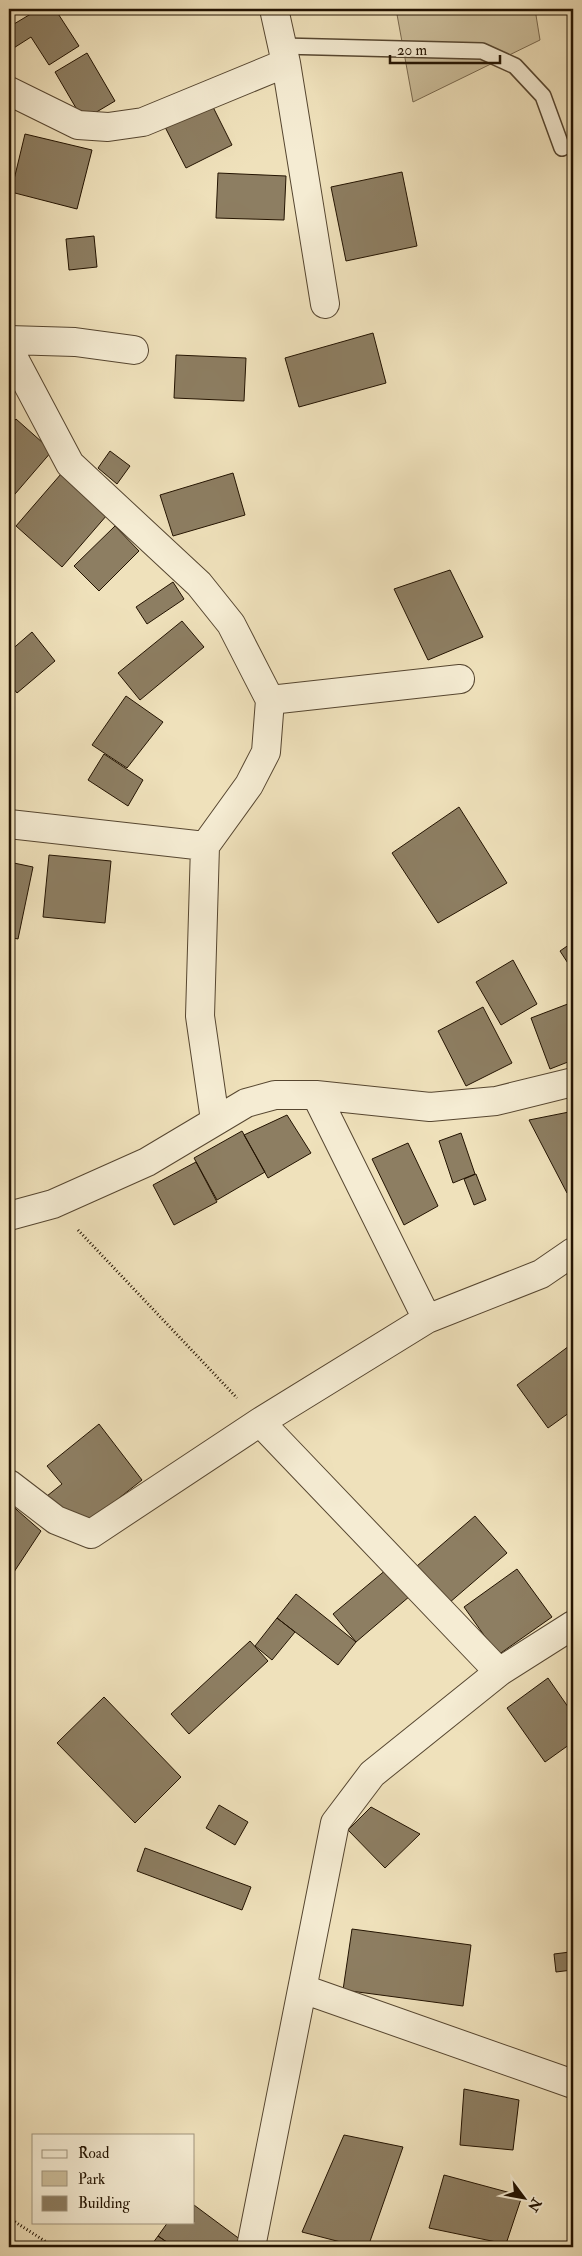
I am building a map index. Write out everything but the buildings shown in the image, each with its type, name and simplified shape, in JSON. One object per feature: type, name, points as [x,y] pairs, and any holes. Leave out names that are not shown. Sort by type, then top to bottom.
[{"type":"street","points":[[274,9],[284,55],[326,304]]},
{"type":"street","points":[[9,91],[78,126],[108,127],[143,122],[284,55]]},
{"type":"street","points":[[9,340],[75,342],[134,350]]},
{"type":"street","points":[[9,349],[70,464],[199,584],[231,624],[270,700],[266,752],[249,785],[205,846],[200,1016],[216,1120]]},
{"type":"street","points":[[270,700],[460,679]]},
{"type":"street","points":[[9,824],[205,846]]},
{"type":"street","points":[[9,1216],[53,1204],[147,1162],[246,1103],[275,1095],[316,1095],[430,1107],[496,1101],[573,1082]]},
{"type":"street","points":[[316,1095],[427,1319]]},
{"type":"street","points":[[9,1484],[56,1520],[91,1534],[260,1422],[427,1319],[541,1274],[573,1252]]},
{"type":"street","points":[[260,1422],[500,1672]]},
{"type":"street","points":[[251,2247],[303,1989],[316,1910],[335,1823],[372,1774],[500,1672],[573,1625]]},
{"type":"street","points":[[303,1989],[573,2084]]},
{"type":"lane","points":[[284,55],[482,51],[515,66],[543,96],[562,148]]},
{"type":"path","points":[[53,1204],[260,1422]]},
{"type":"path","points":[[9,2218],[54,2247]]},
{"type":"green space","points":[[396,9],[535,9],[540,40],[413,102]]}]
